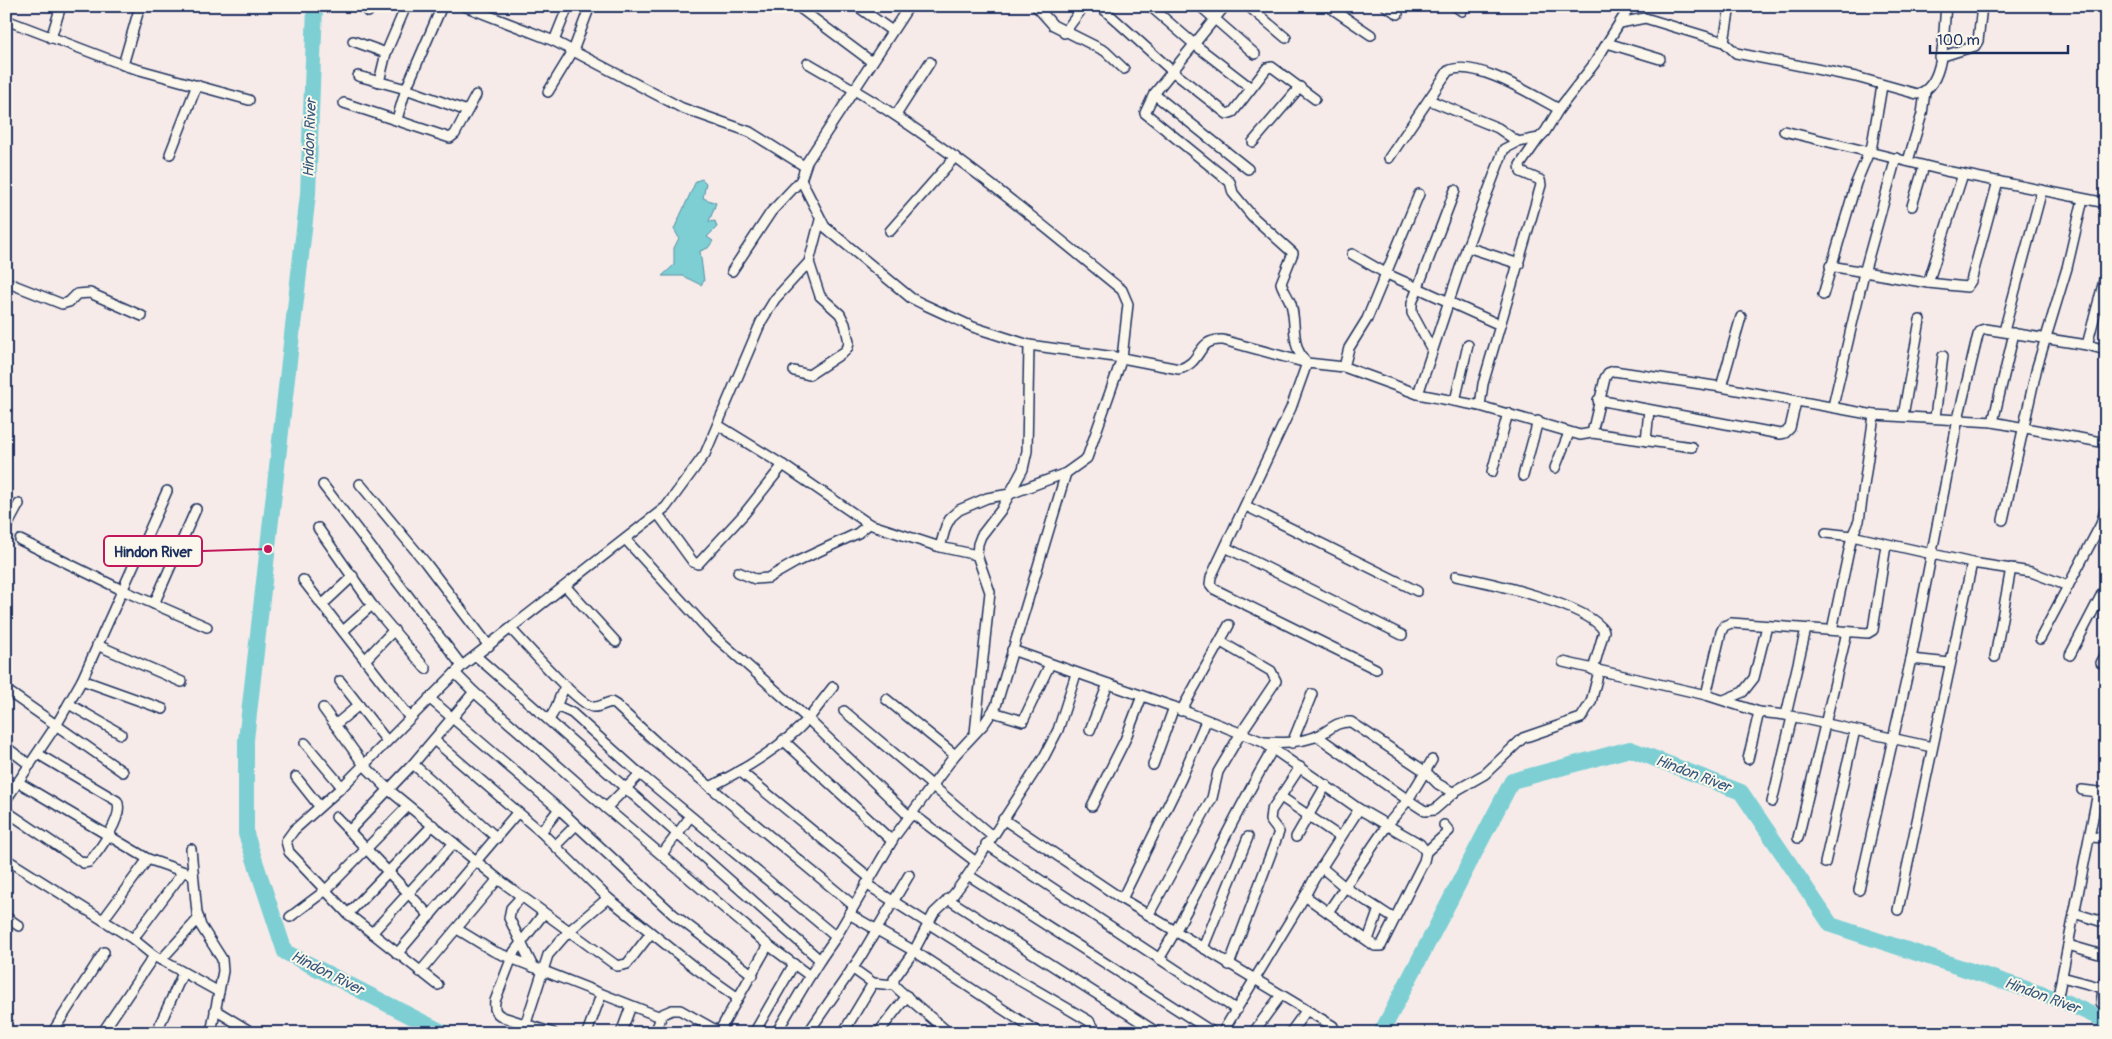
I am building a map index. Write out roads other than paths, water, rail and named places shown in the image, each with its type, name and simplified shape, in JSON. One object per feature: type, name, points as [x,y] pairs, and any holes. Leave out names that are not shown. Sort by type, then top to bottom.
[{"type":"street","points":[[51,38],[61,6]]},
{"type":"street","points":[[123,65],[140,6]]},
{"type":"street","points":[[379,82],[386,53],[406,6]]},
{"type":"street","points":[[397,118],[406,89],[442,6]]},
{"type":"street","points":[[464,6],[554,41],[682,108],[750,132],[804,166]]},
{"type":"street","points":[[554,41],[568,6]]},
{"type":"street","points":[[548,92],[573,51],[590,6]]},
{"type":"street","points":[[797,6],[872,62]]},
{"type":"street","points":[[857,6],[892,31]]},
{"type":"street","points":[[732,271],[771,212],[801,180],[804,166],[833,125],[853,90],[909,6]]},
{"type":"street","points":[[1036,6],[1052,25],[1064,33],[1105,51],[1124,68]]},
{"type":"street","points":[[1064,33],[1084,6]]},
{"type":"street","points":[[1100,6],[1172,71],[1226,114],[1233,112],[1267,68],[1272,67],[1315,99]]},
{"type":"street","points":[[1150,6],[1194,44],[1251,88]]},
{"type":"street","points":[[1200,6],[1255,54]]},
{"type":"street","points":[[1225,6],[1154,94],[1145,109],[1147,117],[1230,182],[1233,193],[1252,216],[1293,253],[1281,283],[1291,305],[1296,345],[1300,357],[1307,363]]},
{"type":"street","points":[[1248,6],[1286,38]]},
{"type":"street","points":[[1328,6],[1371,35]]},
{"type":"street","points":[[1386,6],[1398,14]]},
{"type":"street","points":[[1480,406],[1483,384],[1541,182],[1536,177],[1521,172],[1520,165],[1607,43],[1630,6]]},
{"type":"street","points":[[1724,42],[1730,6]]},
{"type":"street","points":[[1620,23],[1644,18],[1724,42],[1736,53],[1856,77],[1882,86],[1917,94],[1925,92],[1932,85],[1940,57],[1946,6]]},
{"type":"street","points":[[1940,57],[1975,46],[1978,40],[1982,6]]},
{"type":"street","points":[[6,20],[123,65],[249,100]]},
{"type":"street","points":[[353,41],[386,53]]},
{"type":"street","points":[[1607,43],[1660,59]]},
{"type":"street","points":[[896,115],[930,62]]},
{"type":"street","points":[[808,63],[896,115],[954,157],[1122,290],[1128,304],[1122,358],[1087,458],[1066,473],[1010,494],[987,498],[959,510],[951,517],[940,547]]},
{"type":"street","points":[[1389,158],[1448,71],[1458,67],[1486,73],[1559,109]]},
{"type":"street","points":[[358,76],[406,89],[467,111]]},
{"type":"street","points":[[170,154],[197,85]]},
{"type":"street","points":[[1823,295],[1856,183],[1869,151],[1882,86]]},
{"type":"street","points":[[1253,142],[1300,88]]},
{"type":"street","points":[[1908,162],[1922,114],[1925,92]]},
{"type":"street","points":[[1154,94],[1248,169]]},
{"type":"street","points":[[344,103],[397,118],[450,138],[454,135],[476,95]]},
{"type":"street","points":[[1429,100],[1498,128],[1518,142]]},
{"type":"street","points":[[1784,132],[1869,151],[1924,166],[2106,203]]},
{"type":"street","points":[[1418,394],[1467,247],[1504,149],[1518,142],[1539,138]]},
{"type":"street","points":[[890,231],[954,157]]},
{"type":"street","points":[[1833,406],[1864,273],[1896,158]]},
{"type":"street","points":[[1912,206],[1924,166]]},
{"type":"street","points":[[1928,283],[1964,174]]},
{"type":"street","points":[[801,180],[820,220],[917,302],[974,327],[1029,345],[1122,358],[1178,369],[1188,367],[1194,362],[1204,345],[1212,339],[1223,340],[1307,363],[1344,367],[1418,394],[1508,413],[1538,421],[1569,433],[1586,434],[1592,432],[1692,447]]},
{"type":"street","points":[[1830,266],[1960,288],[1966,287],[1971,281],[1998,181]]},
{"type":"street","points":[[1432,350],[1412,313],[1412,303],[1416,288],[1455,190]]},
{"type":"street","points":[[2004,331],[2042,190]]},
{"type":"street","points":[[1344,367],[1349,348],[1367,319],[1419,194]]},
{"type":"street","points":[[2003,520],[2037,367],[2067,268],[2083,199]]},
{"type":"street","points":[[438,985],[348,914],[289,852],[285,844],[294,830],[342,787],[454,673],[658,514],[698,466],[718,425],[761,322],[775,299],[808,262],[820,220]]},
{"type":"street","points":[[1467,247],[1519,264]]},
{"type":"street","points":[[1352,254],[1386,274],[1500,325]]},
{"type":"street","points":[[794,371],[808,375],[844,352],[849,342],[843,319],[820,296],[808,262]]},
{"type":"street","points":[[2087,345],[2106,273]]},
{"type":"street","points":[[6,282],[62,304],[69,302],[77,294],[90,293],[142,316]]},
{"type":"street","points":[[1722,387],[1742,317]]},
{"type":"street","points":[[1903,416],[1920,320]]},
{"type":"street","points":[[1859,890],[1894,739],[1958,419],[1978,335],[1981,330],[1985,329],[2004,331],[2106,350]]},
{"type":"street","points":[[1993,422],[2014,333]]},
{"type":"street","points":[[975,732],[990,592],[977,555],[981,536],[1010,494],[1023,469],[1027,450],[1029,345]]},
{"type":"street","points":[[1455,402],[1468,345]]},
{"type":"street","points":[[1935,417],[1943,356]]},
{"type":"street","points":[[1307,363],[1291,408],[1227,548],[1212,576],[1210,584],[1214,589],[1376,669]]},
{"type":"street","points":[[1592,432],[1598,400],[1605,378],[1612,371],[1722,387],[1874,415],[1935,417],[1993,422],[2106,443]]},
{"type":"street","points":[[1598,400],[1780,434],[1785,433],[1790,428],[1796,402]]},
{"type":"street","points":[[1646,441],[1649,410]]},
{"type":"street","points":[[1492,472],[1508,413]]},
{"type":"street","points":[[1832,630],[1852,536],[1859,521],[1874,415]]},
{"type":"street","points":[[1523,476],[1538,421]]},
{"type":"street","points":[[718,425],[783,465],[869,524],[940,547],[977,555]]},
{"type":"street","points":[[1555,468],[1569,433]]},
{"type":"street","points":[[658,514],[693,562],[698,564],[744,514],[783,465]]},
{"type":"street","points":[[776,1033],[836,937],[892,841],[912,816],[954,755],[993,712],[1003,691],[1012,650],[1066,473]]},
{"type":"street","points":[[360,484],[426,562],[488,646]]},
{"type":"street","points":[[323,485],[462,666]]},
{"type":"street","points":[[6,800],[57,724],[82,680],[168,491]]},
{"type":"street","points":[[6,528],[19,504]]},
{"type":"street","points":[[1246,506],[1417,591]]},
{"type":"street","points":[[2040,639],[2101,524],[2106,507]]},
{"type":"street","points":[[154,604],[196,509]]},
{"type":"street","points":[[738,572],[755,579],[768,578],[796,562],[858,533],[869,524]]},
{"type":"street","points":[[318,528],[372,605],[426,669]]},
{"type":"street","points":[[1826,533],[1852,536],[1932,555],[2040,574],[2068,586]]},
{"type":"street","points":[[20,540],[122,590],[207,627]]},
{"type":"street","points":[[626,540],[711,633],[808,719],[912,816],[976,862]]},
{"type":"street","points":[[1706,695],[1724,626],[1731,623],[1847,632],[1868,633],[1873,630],[1886,545]]},
{"type":"street","points":[[1227,548],[1402,635]]},
{"type":"street","points":[[1898,910],[1972,562]]},
{"type":"street","points":[[1995,657],[2011,568]]},
{"type":"street","points":[[322,605],[353,576]]},
{"type":"street","points":[[1317,736],[1408,800],[1430,811],[1446,801],[1454,793],[1485,774],[1523,738],[1581,718],[1591,702],[1604,631],[1596,622],[1539,596],[1456,576]]},
{"type":"street","points":[[303,580],[410,718]]},
{"type":"street","points":[[2070,655],[2106,586]]},
{"type":"street","points":[[566,587],[616,642]]},
{"type":"street","points":[[343,631],[372,605]]},
{"type":"street","points":[[1153,765],[1178,709],[1230,625]]},
{"type":"street","points":[[1724,700],[1742,692],[1754,678],[1767,626]]},
{"type":"street","points":[[511,629],[566,686],[589,706],[594,708],[611,702],[616,705],[656,742],[851,909],[877,928],[1039,1033]]},
{"type":"street","points":[[1772,802],[1806,629]]},
{"type":"street","points":[[365,660],[394,630]]},
{"type":"street","points":[[1798,838],[1847,632]]},
{"type":"street","points":[[1149,914],[1212,798],[1218,772],[1240,733],[1275,685],[1276,677],[1271,672],[1221,642]]},
{"type":"street","points":[[97,645],[182,682]]},
{"type":"street","points":[[1012,650],[1178,709],[1263,742],[1359,809],[1420,844],[1426,852]]},
{"type":"street","points":[[476,656],[820,960]]},
{"type":"street","points":[[1911,659],[1950,663]]},
{"type":"street","points":[[1562,662],[1706,695],[1758,712],[1825,723],[1932,746]]},
{"type":"street","points":[[993,712],[1023,721],[1050,664]]},
{"type":"street","points":[[454,673],[606,808],[768,945],[810,976]]},
{"type":"street","points":[[894,985],[894,979],[914,951],[934,913],[968,875],[1052,744],[1069,700],[1076,674]]},
{"type":"street","points":[[82,680],[163,709]]},
{"type":"street","points":[[340,681],[387,741]]},
{"type":"street","points":[[1090,730],[1108,684]]},
{"type":"street","points":[[549,719],[555,712],[559,695],[566,686]]},
{"type":"street","points":[[710,787],[741,772],[783,740],[808,719],[833,687]]},
{"type":"street","points":[[6,690],[123,772]]},
{"type":"street","points":[[350,831],[413,764],[474,692]]},
{"type":"street","points":[[1292,743],[1312,694]]},
{"type":"street","points":[[1092,806],[1125,740],[1142,696]]},
{"type":"street","points":[[429,698],[559,809],[673,914],[753,975]]},
{"type":"street","points":[[886,699],[954,755]]},
{"type":"street","points":[[69,704],[121,734]]},
{"type":"street","points":[[335,725],[359,705]]},
{"type":"street","points":[[557,706],[572,713],[690,817],[836,937]]},
{"type":"street","points":[[323,708],[364,765],[389,790],[498,879],[617,966],[627,964],[651,933]]},
{"type":"street","points":[[844,711],[989,840],[1237,1010]]},
{"type":"street","points":[[1748,759],[1758,712]]},
{"type":"street","points":[[1122,899],[1181,779],[1206,721]]},
{"type":"street","points":[[1263,742],[1292,743],[1317,736],[1335,724],[1351,722],[1426,772],[1438,784],[1454,793]]},
{"type":"street","points":[[1825,863],[1855,730]]},
{"type":"street","points":[[434,740],[540,832],[608,898],[651,933],[738,998]]},
{"type":"street","points":[[783,740],[892,841]]},
{"type":"street","points":[[305,743],[342,787]]},
{"type":"street","points":[[6,747],[30,764]]},
{"type":"street","points":[[1160,959],[1245,797],[1274,749]]},
{"type":"street","points":[[6,811],[83,862],[89,862],[108,834],[120,812],[120,806],[117,801],[38,754]]},
{"type":"street","points":[[1328,912],[1388,824],[1408,800],[1432,760]]},
{"type":"street","points":[[413,764],[497,838]]},
{"type":"street","points":[[1229,965],[1279,832],[1270,817],[1271,811],[1300,767]]},
{"type":"street","points":[[741,772],[892,902],[1089,1021],[1098,1033]]},
{"type":"street","points":[[606,808],[640,774]]},
{"type":"street","points":[[296,777],[319,806]]},
{"type":"street","points":[[18,782],[148,859],[193,875]]},
{"type":"street","points":[[1296,837],[1326,785]]},
{"type":"street","points":[[2059,991],[2090,837],[2102,792],[2082,790]]},
{"type":"street","points":[[1281,797],[1340,837]]},
{"type":"street","points":[[290,917],[326,890],[408,806]]},
{"type":"street","points":[[540,832],[559,809]]},
{"type":"street","points":[[1222,1033],[1256,979],[1321,867],[1359,809]]},
{"type":"street","points":[[397,954],[517,814]]},
{"type":"street","points":[[336,817],[388,874],[430,916]]},
{"type":"street","points":[[662,854],[676,833],[690,817]]},
{"type":"street","points":[[1003,819],[1122,899],[1333,1026]]},
{"type":"street","points":[[348,914],[433,825]]},
{"type":"street","points":[[555,846],[576,825]]},
{"type":"street","points":[[1305,896],[1375,946],[1381,946],[1393,918],[1424,861],[1426,852],[1449,831],[1444,825]]},
{"type":"street","points":[[1203,948],[1248,837]]},
{"type":"street","points":[[2090,837],[2106,838]]},
{"type":"street","points":[[372,933],[454,843]]},
{"type":"street","points":[[191,849],[199,918],[222,959],[223,970],[211,1033]]},
{"type":"street","points":[[6,859],[103,920],[158,958],[218,992]]},
{"type":"street","points":[[103,920],[148,859]]},
{"type":"street","points":[[1321,867],[1346,888],[1393,918]]},
{"type":"street","points":[[133,940],[183,872]]},
{"type":"street","points":[[808,1033],[852,968],[909,875]]},
{"type":"street","points":[[968,875],[1214,1033]]},
{"type":"street","points":[[420,972],[498,879]]},
{"type":"street","points":[[522,896],[509,913],[509,918],[533,967]]},
{"type":"street","points":[[526,1023],[548,955],[568,931],[608,898]]},
{"type":"street","points":[[948,899],[1158,1033]]},
{"type":"street","points":[[1368,940],[1379,909]]},
{"type":"street","points":[[544,913],[520,942],[495,1001],[494,1009],[497,1014],[503,1017],[553,1033]]},
{"type":"street","points":[[2074,913],[2106,923]]},
{"type":"street","points":[[6,917],[19,926]]},
{"type":"street","points":[[102,1033],[158,958],[199,918]]},
{"type":"street","points":[[457,929],[493,951],[601,995],[662,1016]]},
{"type":"street","points":[[655,1033],[662,1016],[672,1010],[680,1010],[720,1032],[768,945]]},
{"type":"street","points":[[2068,945],[2106,956]]},
{"type":"street","points":[[52,1033],[104,952]]},
{"type":"street","points":[[754,1033],[794,964]]},
{"type":"street","points":[[852,968],[873,984],[894,985],[949,1033]]},
{"type":"street","points":[[2101,1003],[2106,971]]},
{"type":"street","points":[[156,1033],[184,972]]},
{"type":"street","points":[[2062,977],[2103,988]]},
{"type":"street","points":[[843,1033],[873,984]]},
{"type":"street","points":[[588,1033],[601,995]]},
{"type":"street","points":[[1253,1033],[1281,995]]},
{"type":"street","points":[[878,1033],[907,996]]},
{"type":"street","points":[[620,1033],[631,1006]]},
{"type":"street","points":[[215,1010],[253,1033]]},
{"type":"street","points":[[1290,1033],[1306,1011]]},
{"type":"water","points":[[702,179],[706,183],[703,198],[716,203],[709,222],[715,221],[717,227],[707,237],[713,241],[708,248],[700,251],[704,281],[701,285],[683,276],[662,276],[674,265],[674,248],[679,238],[674,229],[696,181]]},
{"type":"waterway","name":"Hindon River","points":[[315,6],[308,194],[246,740],[246,834],[285,952],[444,1033]]},
{"type":"waterway","name":"Hindon River","points":[[1381,1033],[1512,781],[1630,749],[1741,792],[1831,925],[2063,1001],[2106,1021]]},
{"type":"place","name":"Hindon River","points":[[268,549]]}]
